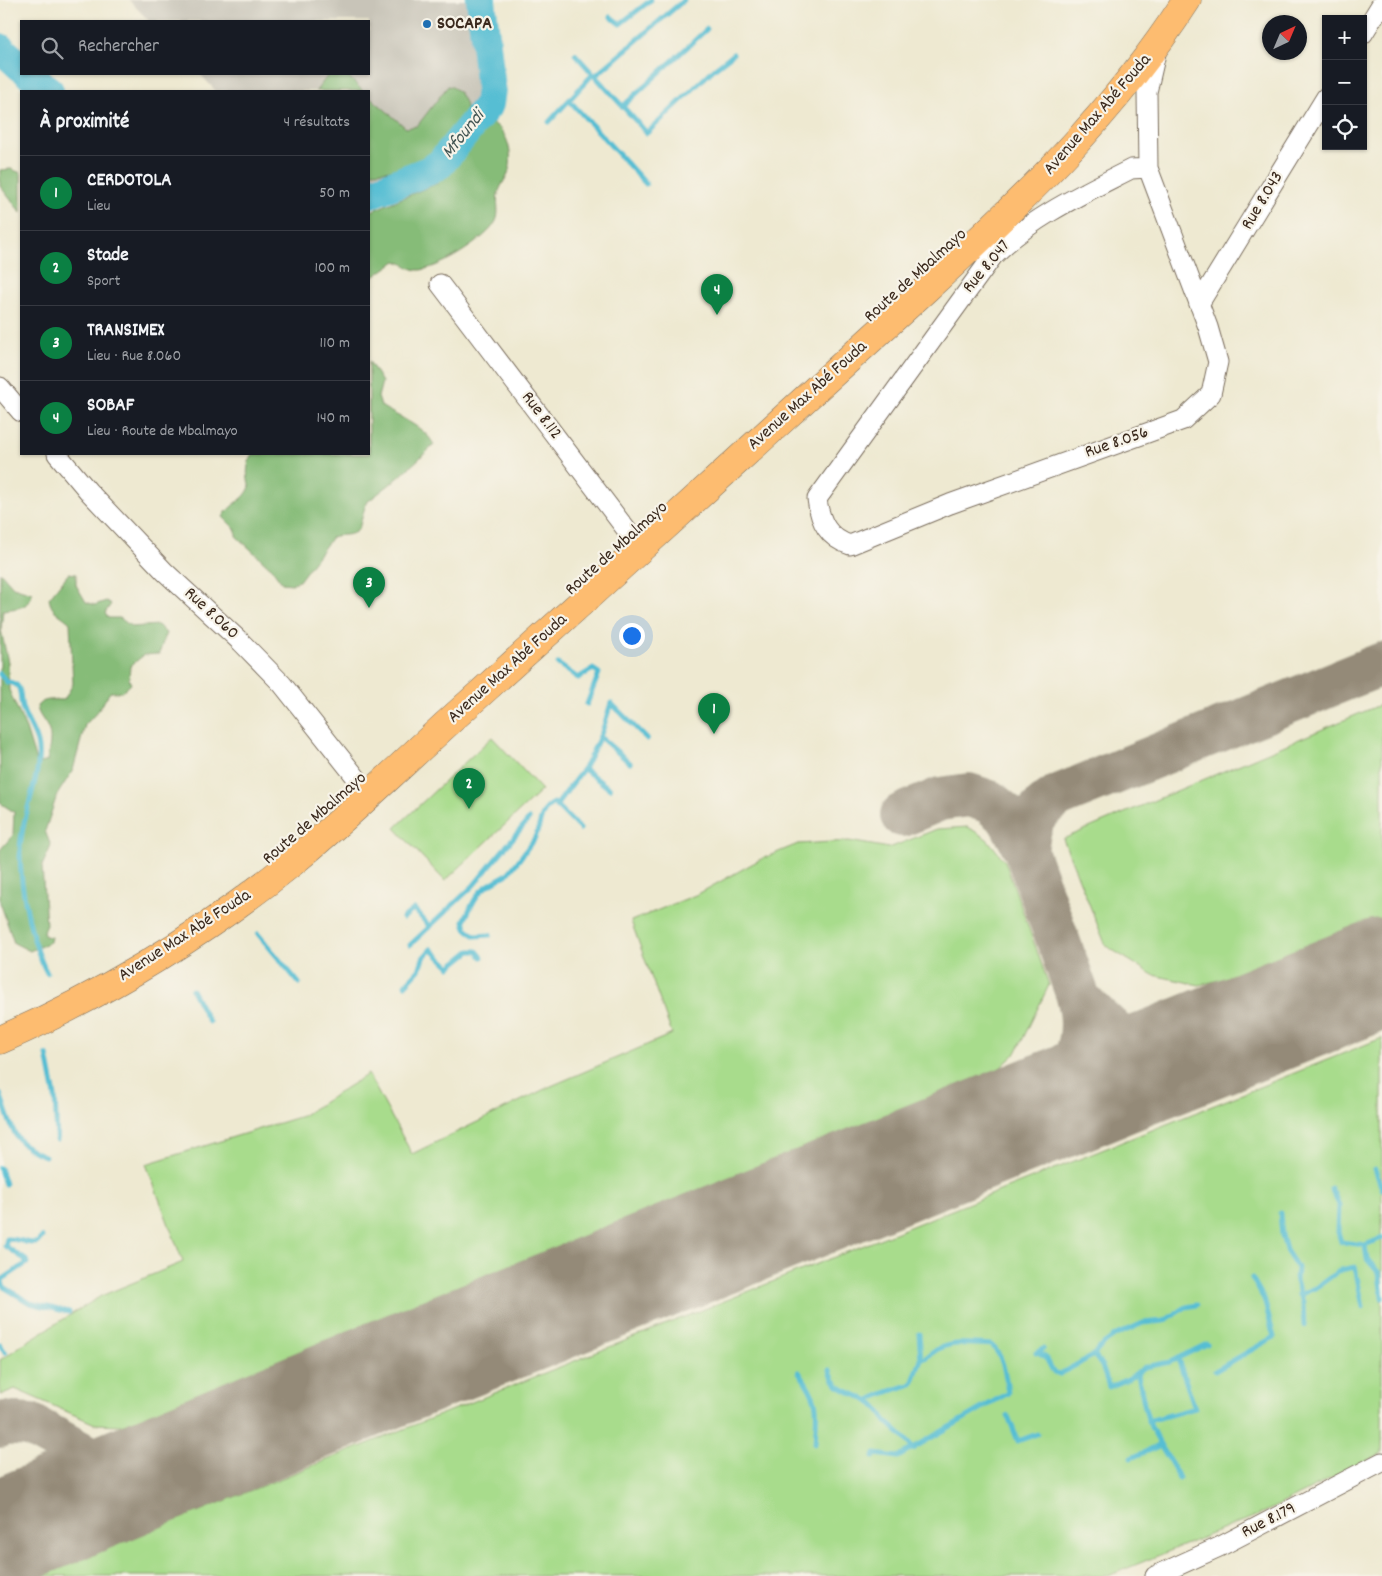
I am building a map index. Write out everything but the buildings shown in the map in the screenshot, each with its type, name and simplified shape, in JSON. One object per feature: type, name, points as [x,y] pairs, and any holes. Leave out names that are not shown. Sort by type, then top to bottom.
[{"type":"highway","name":"Route de Mbalmayo","points":[[0,1022],[35,1007],[160,938],[226,894],[636,542],[1023,178],[1064,137],[1109,84],[1146,36],[1170,0]]},
{"type":"highway","name":"Avenue Max Abé Fouda","points":[[0,1040],[44,1021],[172,950],[288,866],[636,542],[1012,209],[1074,148],[1117,99],[1158,45],[1187,0]]},
{"type":"street","points":[[1367,27],[1382,3]]},
{"type":"street","points":[[1148,168],[1147,92],[1158,45]]},
{"type":"street","name":"Rue 8.043","points":[[1199,304],[1322,103]]},
{"type":"street","name":"Rue 8.056","points":[[817,499],[819,514],[835,540],[850,545],[950,504],[1183,420],[1211,394],[1218,362],[1199,304],[1148,168]]},
{"type":"street","name":"Rue 8.047","points":[[817,499],[992,256],[1010,239],[1042,216],[1131,169],[1148,168]]},
{"type":"street","name":"Rue 8.112","points":[[440,284],[636,542]]},
{"type":"street","points":[[0,387],[20,411]]},
{"type":"street","name":"Rue 8.060","points":[[58,455],[89,492],[165,572],[241,642],[282,684],[359,781]]},
{"type":"street","name":"Rue 8.179","points":[[1155,1576],[1219,1546],[1382,1462]]},
{"type":"shaded area","points":[[129,0],[481,0],[491,89],[489,104],[440,164],[428,171],[370,194],[370,90],[215,90],[201,75],[370,75],[370,20],[148,20]]},
{"type":"green space","points":[[328,75],[347,75],[362,90],[317,90]]},
{"type":"green space","points":[[448,86],[458,91],[465,104],[465,116],[430,155],[424,159],[397,168],[370,172],[370,97],[406,128],[417,126]]},
{"type":"green space","points":[[492,123],[505,136],[510,160],[508,173],[498,194],[497,218],[491,228],[473,245],[436,266],[417,270],[396,261],[370,279],[370,212],[438,183],[485,127]]},
{"type":"green space","points":[[11,169],[20,173],[20,212],[0,186],[0,170]]},
{"type":"green space","points":[[370,363],[382,382],[378,397],[381,406],[424,432],[434,445],[398,478],[366,503],[359,529],[356,532],[332,537],[299,581],[292,584],[282,583],[272,569],[236,536],[236,530],[223,517],[244,496],[250,487],[247,470],[252,455],[370,455]]},
{"type":"green space","points":[[0,572],[13,587],[32,593],[28,602],[22,607],[3,610],[1,630],[8,662],[9,690],[26,729],[36,761],[42,763],[47,761],[50,746],[48,728],[37,706],[46,701],[64,700],[73,684],[70,623],[54,610],[49,598],[69,573],[76,574],[76,585],[86,602],[95,605],[106,601],[111,604],[105,613],[108,618],[120,618],[132,627],[158,625],[166,633],[159,654],[144,655],[130,666],[129,679],[131,684],[122,692],[110,692],[98,711],[85,725],[73,770],[57,795],[45,831],[51,846],[42,866],[46,925],[43,932],[45,936],[51,937],[50,942],[30,951],[14,943],[0,902],[0,850],[13,835],[14,812],[0,803]]},
{"type":"green space","points":[[1382,704],[1382,923],[1272,967],[1199,985],[1153,975],[1106,946],[1063,839]]},
{"type":"green space","points":[[492,737],[542,790],[445,881],[395,828]]},
{"type":"green space","points":[[968,827],[987,839],[1005,861],[1049,985],[1016,1053],[985,1082],[165,1411],[120,1425],[95,1424],[15,1389],[0,1395],[0,1360],[101,1296],[183,1262],[146,1164],[302,1116],[368,1074],[412,1154],[549,1087],[672,1034],[631,921],[698,894],[759,860],[798,844],[849,841],[889,848],[937,829]]},
{"type":"green space","points":[[1382,1038],[1382,1453],[1263,1513],[1108,1576],[37,1576]]},
{"type":"waterway","name":"Mfoundi","points":[[370,194],[428,171],[440,164],[489,104],[491,89],[481,0]]},
{"type":"waterway","points":[[611,17],[620,24],[651,0]]},
{"type":"waterway","points":[[684,0],[595,76],[647,133],[715,68],[733,54]]},
{"type":"waterway","points":[[622,107],[707,29]]},
{"type":"waterway","name":"Mfoundi","points":[[0,48],[20,66]]},
{"type":"waterway","points":[[549,122],[593,74],[575,54]]},
{"type":"waterway","name":"Mfoundi","points":[[30,75],[48,90]]},
{"type":"waterway","points":[[569,100],[646,184]]},
{"type":"waterway","points":[[558,664],[578,678],[593,669],[599,673],[587,704]]},
{"type":"waterway","points":[[0,674],[7,682],[16,685],[20,691],[23,711],[34,733],[39,754],[35,781],[23,826],[20,854],[22,882],[32,931],[36,947],[47,973]]},
{"type":"waterway","points":[[556,806],[586,765],[602,732],[611,703],[647,739]]},
{"type":"waterway","points":[[600,737],[630,763]]},
{"type":"waterway","points":[[584,769],[610,789]]},
{"type":"waterway","points":[[490,935],[475,936],[466,928],[464,921],[480,892],[506,875],[515,865],[535,837],[542,816],[549,806],[554,803],[580,829]]},
{"type":"waterway","points":[[410,945],[473,886],[529,819]]},
{"type":"waterway","points":[[403,918],[414,909],[430,927]]},
{"type":"waterway","points":[[258,934],[299,983]]},
{"type":"waterway","points":[[405,985],[419,970],[423,958],[431,949],[450,967],[470,951],[477,951],[482,957]]},
{"type":"waterway","points":[[192,990],[209,1022]]},
{"type":"waterway","points":[[47,1055],[55,1096],[57,1140]]},
{"type":"waterway","points":[[0,1094],[10,1124],[19,1139],[34,1151],[45,1156]]},
{"type":"waterway","points":[[0,1168],[5,1184]]},
{"type":"waterway","points":[[1375,1169],[1382,1189]]},
{"type":"waterway","points":[[1331,1188],[1339,1205],[1338,1232],[1341,1242],[1365,1245],[1382,1238]]},
{"type":"waterway","points":[[1280,1213],[1282,1235],[1286,1250],[1297,1267],[1296,1281],[1303,1303],[1304,1325]]},
{"type":"waterway","points":[[0,1281],[27,1263],[26,1260],[5,1246],[7,1239],[37,1243],[42,1237]]},
{"type":"waterway","points":[[1365,1246],[1367,1259],[1379,1273],[1382,1298]]},
{"type":"waterway","points":[[1299,1295],[1317,1287],[1340,1270],[1355,1267],[1363,1307]]},
{"type":"waterway","points":[[1215,1371],[1274,1337],[1264,1299],[1252,1278]]},
{"type":"waterway","points":[[2,1282],[4,1287],[30,1303],[69,1312]]},
{"type":"waterway","points":[[1040,1353],[1046,1358],[1054,1373],[1060,1374],[1094,1355],[1103,1344],[1116,1335],[1143,1323],[1164,1321],[1186,1307],[1197,1305]]},
{"type":"waterway","points":[[868,1401],[883,1393],[912,1384],[921,1360],[919,1334]]},
{"type":"waterway","points":[[874,1457],[875,1454],[898,1457],[1008,1393],[1002,1361],[991,1345],[964,1344],[944,1346],[921,1360]]},
{"type":"waterway","points":[[1094,1355],[1102,1366],[1109,1387],[1128,1379],[1145,1367],[1170,1362],[1207,1344]]},
{"type":"waterway","points":[[0,1345],[5,1352]]},
{"type":"waterway","points":[[1036,1353],[1043,1349]]},
{"type":"waterway","points":[[1148,1421],[1195,1408],[1178,1359]]},
{"type":"waterway","points":[[830,1370],[837,1384],[874,1405],[889,1424],[914,1449]]},
{"type":"waterway","points":[[799,1372],[811,1392],[816,1406],[815,1444]]},
{"type":"waterway","points":[[1137,1372],[1149,1422],[1179,1478]]},
{"type":"waterway","points":[[1008,1416],[1018,1441],[1037,1434]]},
{"type":"waterway","points":[[1131,1458],[1159,1446]]},
{"type":"taxiway","points":[[1026,851],[1029,832],[1034,819],[1049,802],[1058,796],[1382,664]]},
{"type":"taxiway","points":[[902,815],[940,799],[969,795],[990,802],[1008,817],[1026,851],[1078,996],[1082,1015],[1082,1031],[1074,1060],[1058,1086],[1036,1113]]},
{"type":"taxiway","points":[[1080,1001],[1117,1035],[1143,1046],[1186,1052]]},
{"type":"taxiway","points":[[0,1426],[3,1423],[30,1425],[97,1462],[144,1468],[181,1460]]},
{"type":"taxiway","points":[[0,1529],[11,1539],[46,1541],[74,1528],[105,1491]]},
{"type":"runway","points":[[0,1535],[415,1362],[1382,973]]},
{"type":"place","name":"SOCAPA","points":[[427,24]]},
{"type":"place","name":"SOBAF","points":[[717,315]]},
{"type":"place","name":"TRANSIMEX","points":[[369,608]]},
{"type":"place","name":"CERDOTOLA","points":[[714,734]]},
{"type":"place","name":"Stade","points":[[469,809]]}]
